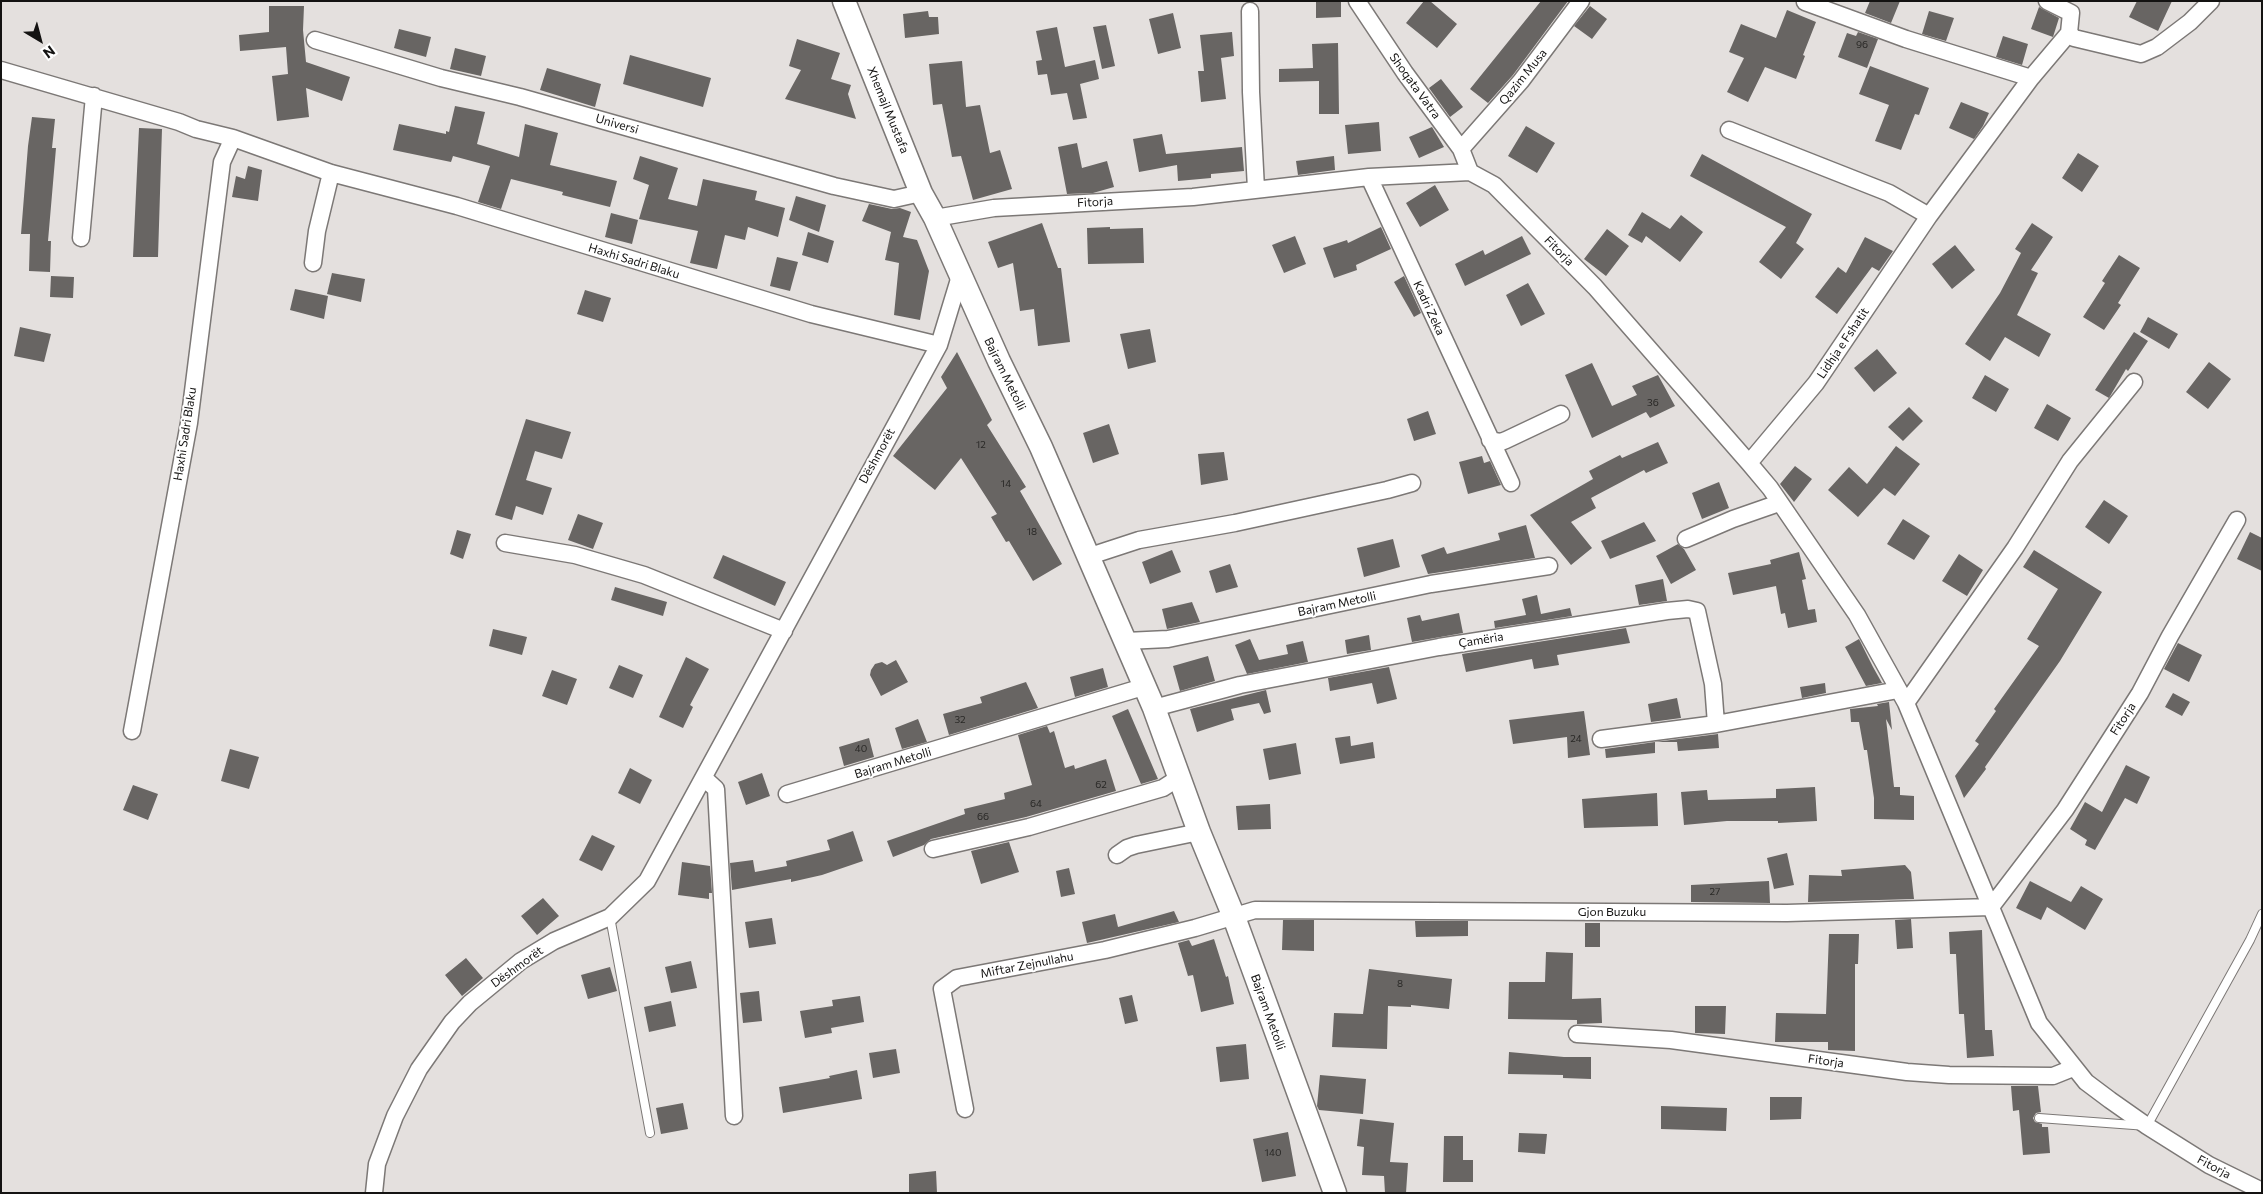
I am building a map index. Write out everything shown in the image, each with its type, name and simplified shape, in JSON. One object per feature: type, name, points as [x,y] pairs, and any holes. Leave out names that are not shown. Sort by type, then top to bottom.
[{"type":"main road","name":"Xhemajl Mustafa","points":[[844,1],[921,192],[935,218]]},
{"type":"main road","name":"Bajram Metolli","points":[[935,218],[960,276],[1041,447],[1087,558],[1126,641],[1143,687],[1154,708],[1199,832],[1234,917],[1334,1193]]},
{"type":"street","name":"Qazim Musa","points":[[1461,149],[1521,81],[1581,1]]},
{"type":"street","points":[[2047,1],[2071,13],[2068,34],[2074,38],[2141,54],[2164,42],[2190,22],[2211,1]]},
{"type":"street","points":[[1805,2],[1906,39],[2031,78]]},
{"type":"street","name":"Shoqata Vatra","points":[[1363,4],[1405,73],[1461,149],[1470,172]]},
{"type":"street","points":[[1250,11],[1251,92],[1256,190]]},
{"type":"street","name":"Lidhja e Fshatit","points":[[1749,463],[1816,383],[1929,216],[2031,78],[2068,34]]},
{"type":"street","name":"Universi","points":[[315,40],[441,78],[520,97],[834,186],[894,199],[921,192]]},
{"type":"street","name":"Haxhi Sadri Blaku","points":[[1,70],[94,96],[196,129],[233,138],[331,173],[457,206],[811,314],[939,345]]},
{"type":"street","points":[[81,238],[94,96]]},
{"type":"street","points":[[1729,130],[1889,193],[1929,216]]},
{"type":"street","name":"Haxhi Sadri Blaku","points":[[132,731],[189,424],[222,162],[233,138]]},
{"type":"street","name":"Fitorja","points":[[935,218],[994,208],[1194,197],[1369,176],[1470,172],[1494,185],[1595,287],[1749,463],[1770,488],[1779,504],[1813,548],[1857,615],[1902,697],[2039,1023],[2073,1068],[2086,1082],[2147,1126],[2209,1165],[2262,1191]]},
{"type":"street","points":[[313,263],[317,230],[331,173]]},
{"type":"street","name":"Kadri Zeka","points":[[1369,176],[1510,483]]},
{"type":"street","name":"Dëshmorët","points":[[374,1193],[377,1164],[395,1116],[419,1069],[452,1022],[470,1003],[521,961],[554,941],[610,917],[647,880],[939,345],[960,276]]},
{"type":"street","points":[[1601,739],[1902,697],[2015,548],[2070,461],[2134,382]]},
{"type":"street","points":[[1490,440],[1501,442],[1561,414]]},
{"type":"street","points":[[1087,558],[1139,540],[1235,523],[1412,483]]},
{"type":"street","points":[[1686,539],[1733,519],[1779,504]]},
{"type":"street","name":"Fitorja","points":[[1991,907],[2065,810],[2140,693],[2170,636],[2238,520]]},
{"type":"street","points":[[505,543],[575,555],[636,573],[784,630]]},
{"type":"street","name":"Bajram Metolli","points":[[1126,641],[1168,639],[1431,584],[1549,566]]},
{"type":"street","name":"Çamëria","points":[[1154,708],[1240,685],[1430,649],[1688,609],[1697,612],[1713,684],[1716,724]]},
{"type":"street","name":"Bajram Metolli","points":[[787,794],[1143,687]]},
{"type":"street","points":[[933,849],[1047,822],[1164,788],[1180,777]]},
{"type":"street","points":[[704,778],[716,789],[734,1116]]},
{"type":"street","points":[[1117,855],[1127,848],[1136,845],[1199,832]]},
{"type":"street","name":"Gjon Buzuku","points":[[1234,917],[1255,910],[1787,913],[1991,907]]},
{"type":"street","name":"Miftar Zejnullahu","points":[[965,1109],[942,989],[957,978],[1105,950],[1234,917]]},
{"type":"street","name":"Fitorja","points":[[1577,1034],[1671,1040],[1907,1072],[1949,1075],[2053,1076],[2073,1068]]},
{"type":"lane","points":[[2040,1118],[2147,1126],[2250,940],[2262,914]]},
{"type":"lane","points":[[610,917],[650,1134]]},
{"type":"building","points":[[1316,1],[1341,1],[1341,17],[1316,18]]},
{"type":"building","points":[[1424,1],[1430,1],[1457,24],[1437,48],[1406,23]]},
{"type":"building","points":[[1541,1],[1568,1],[1513,75],[1488,103],[1470,89]]},
{"type":"building","points":[[1870,1],[1900,1],[1891,23],[1865,13]]},
{"type":"building","points":[[2137,1],[2172,1],[2158,31],[2129,17]]},
{"type":"building","points":[[269,6],[304,6],[303,30],[306,62],[350,77],[342,101],[306,88],[309,117],[277,121],[272,76],[288,74],[286,47],[240,51],[239,35],[269,32]]},
{"type":"building","points":[[1590,6],[1607,19],[1592,39],[1574,26]]},
{"type":"building","points":[[2039,7],[2059,18],[2053,37],[2031,29]]},
{"type":"building","points":[[1787,10],[1816,22],[1796,79],[1765,67],[1748,102],[1727,92],[1744,58],[1729,52],[1741,24],[1776,38]]},
{"type":"building","points":[[928,11],[929,17],[938,17],[939,34],[905,38],[903,14]]},
{"type":"building","points":[[1929,11],[1954,18],[1946,41],[1922,34]]},
{"type":"building","points":[[1173,13],[1181,48],[1158,54],[1149,19]]},
{"type":"building","points":[[1106,25],[1115,66],[1102,69],[1093,27]]},
{"type":"building","points":[[1057,27],[1065,67],[1095,60],[1099,79],[1080,84],[1087,118],[1073,120],[1067,93],[1051,95],[1047,74],[1038,75],[1036,61],[1042,60],[1036,31]]},
{"type":"building","points":[[399,29],[431,37],[426,57],[394,48]]},
{"type":"building","points":[[1232,32],[1234,56],[1221,58],[1226,99],[1201,102],[1198,71],[1204,71],[1200,35]]},
{"type":"building","points":[[1858,32],[1878,39],[1867,68],[1838,57],[1847,33],[1856,36]]},
{"type":"building","points":[[2003,36],[2028,44],[2022,65],[1996,57]]},
{"type":"building","points":[[797,39],[840,53],[831,79],[851,85],[848,94],[856,119],[785,99],[801,70],[789,66]]},
{"type":"building","points":[[1338,43],[1339,114],[1319,114],[1319,81],[1279,82],[1279,69],[1313,68],[1312,44]]},
{"type":"building","points":[[455,48],[486,56],[481,76],[450,69]]},
{"type":"building","points":[[630,55],[711,78],[703,107],[623,84]]},
{"type":"building","points":[[962,61],[966,107],[980,105],[990,153],[1000,150],[1012,189],[973,200],[961,156],[952,157],[942,104],[933,105],[929,64]]},
{"type":"building","points":[[1870,66],[1929,88],[1919,115],[1915,114],[1901,150],[1875,141],[1889,105],[1859,94]]},
{"type":"building","points":[[547,68],[601,84],[595,107],[540,90]]},
{"type":"building","points":[[1441,79],[1463,107],[1450,117],[1429,88]]},
{"type":"building","points":[[1961,102],[1989,113],[1974,139],[1949,128]]},
{"type":"building","points":[[455,106],[485,112],[477,144],[519,157],[525,124],[558,133],[550,165],[617,181],[610,207],[562,195],[563,192],[511,179],[501,209],[478,202],[490,166],[453,156],[451,162],[393,150],[399,124],[446,134],[446,131],[449,132]]},
{"type":"building","points":[[32,117],[55,119],[52,148],[56,148],[48,241],[51,241],[50,272],[29,271],[30,234],[21,234]]},
{"type":"building","points":[[1379,122],[1381,151],[1348,154],[1345,125]]},
{"type":"building","points":[[1526,126],[1555,143],[1537,173],[1508,156]]},
{"type":"building","points":[[1432,127],[1444,147],[1419,158],[1409,137]]},
{"type":"building","points":[[139,128],[162,129],[158,257],[133,257]]},
{"type":"building","points":[[1162,134],[1166,154],[1242,147],[1244,171],[1211,174],[1211,178],[1178,181],[1177,165],[1139,172],[1133,139]]},
{"type":"building","points":[[1077,143],[1082,168],[1107,161],[1114,187],[1093,193],[1067,194],[1058,147]]},
{"type":"building","points":[[2078,153],[2099,166],[2082,192],[2062,178]]},
{"type":"building","points":[[1702,154],[1812,214],[1796,243],[1804,249],[1781,279],[1759,262],[1786,227],[1690,176]]},
{"type":"building","points":[[640,156],[678,168],[668,199],[697,206],[703,179],[757,191],[755,200],[785,208],[778,237],[748,227],[745,240],[725,235],[717,269],[690,263],[698,231],[639,219],[649,185],[633,179]]},
{"type":"building","points":[[1334,156],[1335,170],[1298,175],[1296,161]]},
{"type":"building","points":[[248,166],[262,170],[258,201],[232,197],[236,176],[245,179]]},
{"type":"building","points":[[1435,185],[1449,210],[1420,227],[1406,203]]},
{"type":"building","points":[[796,196],[826,205],[819,232],[789,220]]},
{"type":"building","points":[[869,204],[892,209],[900,208],[911,212],[903,237],[917,240],[929,271],[920,320],[894,315],[899,263],[885,260],[891,232],[862,221]]},
{"type":"building","points":[[1642,212],[1670,229],[1681,215],[1703,232],[1680,262],[1646,236],[1642,243],[1628,235]]},
{"type":"building","points":[[611,213],[638,220],[632,244],[605,237]]},
{"type":"building","points":[[1042,223],[1058,268],[1061,268],[1070,342],[1038,346],[1034,309],[1020,311],[1013,263],[998,268],[988,242]]},
{"type":"building","points":[[2032,223],[2053,237],[2031,270],[2038,273],[2017,315],[2051,334],[2039,357],[2005,337],[1990,361],[1965,344],[2000,293],[2021,253],[2015,249]]},
{"type":"building","points":[[1110,227],[1110,229],[1143,228],[1144,263],[1088,264],[1087,228]]},
{"type":"building","points":[[1381,227],[1391,249],[1356,265],[1357,270],[1334,278],[1323,248],[1347,240],[1348,243]]},
{"type":"building","points":[[1607,229],[1629,246],[1606,276],[1584,259]]},
{"type":"building","points":[[808,232],[834,241],[828,263],[802,255]]},
{"type":"building","points":[[1295,236],[1306,264],[1284,273],[1272,245]]},
{"type":"building","points":[[1522,236],[1531,254],[1465,286],[1455,264],[1483,250],[1485,255]]},
{"type":"building","points":[[1865,237],[1893,251],[1879,271],[1872,267],[1837,314],[1815,297],[1838,267],[1846,273]]},
{"type":"building","points":[[1955,245],[1975,270],[1952,289],[1932,264]]},
{"type":"building","points":[[2119,255],[2140,268],[2118,303],[2121,305],[2104,330],[2083,317],[2105,283],[2102,281]]},
{"type":"building","points":[[777,257],[798,262],[790,291],[770,286]]},
{"type":"building","points":[[332,273],[365,279],[361,302],[327,294]]},
{"type":"building","points":[[51,276],[74,277],[73,298],[50,297]]},
{"type":"building","points":[[1404,276],[1421,313],[1414,317],[1394,282]]},
{"type":"building","points":[[1528,283],[1545,314],[1521,326],[1506,295]]},
{"type":"building","points":[[295,289],[328,296],[324,319],[290,310]]},
{"type":"building","points":[[585,290],[611,298],[603,322],[577,314]]},
{"type":"building","points":[[2148,317],[2178,334],[2169,349],[2140,332]]},
{"type":"building","points":[[20,327],[51,334],[44,362],[14,356]]},
{"type":"building","points":[[1150,329],[1156,362],[1128,369],[1120,334]]},
{"type":"building","points":[[2134,332],[2148,341],[2128,371],[2126,369],[2109,398],[2095,390]]},
{"type":"building","points":[[1877,349],[1897,373],[1874,392],[1854,368]]},
{"type":"building","points":[[957,352],[992,420],[987,425],[1026,487],[1020,491],[1062,564],[1033,581],[1009,541],[1006,542],[991,517],[997,514],[961,458],[935,490],[893,456],[947,388],[941,377]]},
{"type":"building","points":[[2209,362],[2231,379],[2208,409],[2186,392]]},
{"type":"building","points":[[1592,363],[1612,406],[1637,395],[1632,386],[1658,375],[1675,406],[1650,418],[1646,412],[1592,438],[1565,375]]},
{"type":"building","points":[[1985,375],[2009,389],[1996,412],[1972,398]]},
{"type":"building","points":[[2047,404],[2071,418],[2058,441],[2034,428]]},
{"type":"building","points":[[1909,407],[1923,421],[1903,441],[1888,427]]},
{"type":"building","points":[[1428,411],[1436,434],[1414,441],[1407,419]]},
{"type":"building","points":[[526,419],[571,432],[562,459],[535,451],[526,480],[552,488],[543,515],[516,506],[512,520],[495,515]]},
{"type":"building","points":[[1109,424],[1119,454],[1093,463],[1083,433]]},
{"type":"building","points":[[1658,442],[1668,463],[1646,473],[1644,470],[1591,498],[1596,508],[1571,522],[1592,548],[1571,565],[1530,515],[1593,479],[1589,471],[1620,455],[1622,458]]},
{"type":"building","points":[[1896,446],[1920,464],[1895,496],[1884,488],[1858,517],[1828,490],[1849,467],[1867,484]]},
{"type":"building","points":[[1224,452],[1228,480],[1201,485],[1198,454]]},
{"type":"building","points":[[1482,456],[1484,463],[1490,461],[1501,485],[1468,494],[1459,462]]},
{"type":"building","points":[[1795,466],[1812,479],[1794,502],[1780,484]]},
{"type":"building","points":[[1719,482],[1729,508],[1702,519],[1692,493]]},
{"type":"building","points":[[2104,500],[2128,516],[2109,544],[2085,527]]},
{"type":"building","points":[[578,514],[603,523],[593,549],[568,540]]},
{"type":"building","points":[[1903,519],[1930,536],[1914,560],[1887,544]]},
{"type":"building","points":[[1644,522],[1656,541],[1610,559],[1601,541]]},
{"type":"building","points":[[1526,525],[1535,558],[1428,574],[1421,555],[1444,547],[1447,554],[1500,540],[1498,533]]},
{"type":"building","points":[[457,530],[471,534],[463,559],[450,554]]},
{"type":"building","points":[[2250,532],[2262,538],[2262,571],[2237,559]]},
{"type":"building","points":[[1393,539],[1400,567],[1364,577],[1357,548]]},
{"type":"building","points":[[1678,544],[1684,549],[1696,570],[1671,584],[1656,556]]},
{"type":"building","points":[[1172,550],[1181,572],[1150,584],[1142,562]]},
{"type":"building","points":[[2034,550],[2102,592],[2060,661],[1964,798],[1955,776],[1979,744],[1975,741],[1996,711],[1994,709],[2039,646],[2027,639],[2058,589],[2023,567]]},
{"type":"building","points":[[1799,552],[1806,579],[1802,580],[1808,610],[1815,609],[1817,622],[1788,628],[1785,613],[1781,614],[1776,586],[1733,595],[1728,573],[1771,564],[1770,560]]},
{"type":"building","points":[[1959,554],[1983,570],[1967,596],[1942,581]]},
{"type":"building","points":[[723,555],[786,582],[775,606],[713,578]]},
{"type":"building","points":[[1230,564],[1238,587],[1216,593],[1209,571]]},
{"type":"building","points":[[1663,579],[1667,601],[1639,605],[1635,585]]},
{"type":"building","points":[[615,587],[667,602],[663,616],[611,600]]},
{"type":"building","points":[[1537,595],[1541,614],[1570,608],[1572,616],[1495,628],[1494,621],[1526,615],[1522,599]]},
{"type":"building","points":[[1192,602],[1200,622],[1167,629],[1162,609]]},
{"type":"building","points":[[1459,613],[1463,633],[1412,642],[1407,618],[1420,615],[1422,621]]},
{"type":"building","points":[[1626,628],[1630,643],[1557,655],[1559,665],[1534,669],[1532,659],[1466,672],[1462,654]]},
{"type":"building","points":[[493,629],[527,637],[522,655],[489,646]]},
{"type":"building","points":[[1369,635],[1371,650],[1347,654],[1345,640]]},
{"type":"building","points":[[1250,639],[1259,660],[1288,654],[1286,645],[1303,641],[1308,662],[1247,674],[1235,645]]},
{"type":"building","points":[[1859,639],[1882,683],[1866,686],[1845,647]]},
{"type":"building","points":[[2178,643],[2202,655],[2189,682],[2164,669]]},
{"type":"building","points":[[1208,656],[1215,681],[1180,691],[1173,666]]},
{"type":"building","points":[[686,657],[709,669],[690,705],[693,707],[683,728],[659,717]]},
{"type":"building","points":[[896,660],[908,682],[881,696],[870,675],[871,670],[875,664],[882,662],[887,665]]},
{"type":"building","points":[[619,665],[643,675],[633,698],[609,688]]},
{"type":"building","points":[[1389,667],[1397,699],[1377,704],[1372,683],[1330,691],[1328,678]]},
{"type":"building","points":[[1103,668],[1108,687],[1075,697],[1070,677]]},
{"type":"building","points":[[552,670],[577,679],[567,705],[542,696]]},
{"type":"building","points":[[1026,682],[1038,708],[949,735],[943,714],[982,703],[980,697]]},
{"type":"building","points":[[1825,683],[1826,693],[1802,698],[1800,687]]},
{"type":"building","points":[[1266,690],[1271,712],[1264,714],[1259,703],[1231,709],[1234,720],[1197,732],[1190,709]]},
{"type":"building","points":[[2173,693],[2190,702],[2182,716],[2165,707]]},
{"type":"building","points":[[1677,698],[1681,718],[1651,722],[1648,704]]},
{"type":"building","points":[[1889,702],[1892,730],[1886,719],[1894,787],[1900,787],[1900,795],[1914,796],[1914,820],[1874,819],[1874,798],[1867,750],[1864,750],[1859,722],[1851,722],[1850,709],[1878,706],[1877,704]]},
{"type":"building","points":[[1128,709],[1158,779],[1141,784],[1112,716]]},
{"type":"building","points":[[1584,711],[1590,755],[1568,758],[1567,737],[1513,744],[1509,720]]},
{"type":"building","points":[[918,719],[927,742],[902,749],[895,728]]},
{"type":"building","points":[[1047,726],[1050,733],[1054,731],[1065,768],[1074,765],[1075,769],[1106,759],[1116,791],[1026,817],[931,839],[924,845],[893,857],[887,841],[965,814],[964,809],[1005,799],[1004,793],[1032,785],[1018,735]]},
{"type":"building","points":[[1718,734],[1719,748],[1678,751],[1677,742],[1655,742]]},
{"type":"building","points":[[1350,736],[1351,746],[1373,742],[1375,758],[1340,764],[1335,738]]},
{"type":"building","points":[[869,738],[874,757],[844,766],[839,747]]},
{"type":"building","points":[[1655,742],[1655,753],[1606,758],[1605,749]]},
{"type":"building","points":[[1296,743],[1301,774],[1269,780],[1263,749]]},
{"type":"building","points":[[230,749],[259,757],[249,789],[221,781]]},
{"type":"building","points":[[2126,765],[2150,777],[2137,804],[2125,798],[2095,850],[2085,845],[2087,840],[2070,829],[2085,802],[2102,812]]},
{"type":"building","points":[[630,768],[652,780],[640,804],[618,793]]},
{"type":"building","points":[[762,773],[770,796],[746,805],[738,782]]},
{"type":"building","points":[[133,785],[158,794],[148,820],[123,810]]},
{"type":"building","points":[[1815,787],[1817,821],[1778,823],[1778,821],[1727,821],[1684,825],[1681,792],[1707,790],[1708,800],[1776,798],[1776,789]]},
{"type":"building","points":[[1657,793],[1658,826],[1584,828],[1582,799]]},
{"type":"building","points":[[1270,804],[1271,829],[1238,830],[1236,806]]},
{"type":"building","points":[[853,831],[863,861],[822,875],[791,882],[791,879],[732,890],[730,863],[753,860],[755,872],[787,866],[786,861],[830,850],[827,840]]},
{"type":"building","points":[[592,835],[615,846],[602,871],[579,860]]},
{"type":"building","points":[[1009,842],[1019,872],[981,884],[971,851]]},
{"type":"building","points":[[1787,853],[1794,885],[1774,889],[1767,858]]},
{"type":"building","points":[[682,862],[710,866],[712,893],[709,893],[709,899],[678,895]]},
{"type":"building","points":[[1905,865],[1911,872],[1914,899],[1808,902],[1809,875],[1842,876],[1841,870]]},
{"type":"building","points":[[1069,868],[1075,894],[1061,897],[1056,871]]},
{"type":"building","points":[[1769,881],[1770,903],[1691,902],[1691,885]]},
{"type":"building","points":[[2030,881],[2071,902],[2081,886],[2103,899],[2085,930],[2047,907],[2041,920],[2016,908]]},
{"type":"building","points":[[543,898],[559,916],[537,935],[521,916]]},
{"type":"building","points":[[1174,911],[1179,922],[1087,943],[1082,922],[1115,914],[1118,927]]},
{"type":"building","points":[[772,918],[776,944],[749,948],[745,922]]},
{"type":"building","points":[[1911,919],[1913,948],[1897,949],[1895,920]]},
{"type":"building","points":[[1283,920],[1314,920],[1314,951],[1282,950]]},
{"type":"building","points":[[1415,921],[1468,921],[1468,936],[1416,937]]},
{"type":"building","points":[[1585,923],[1600,923],[1600,947],[1585,947]]},
{"type":"building","points":[[1982,930],[1985,1030],[1992,1030],[1994,1056],[1967,1058],[1964,1014],[1959,1014],[1956,954],[1950,954],[1949,932]]},
{"type":"building","points":[[1829,934],[1859,934],[1858,964],[1855,964],[1855,1051],[1828,1050],[1828,1042],[1775,1042],[1776,1013],[1826,1014]]},
{"type":"building","points":[[1214,939],[1226,977],[1228,976],[1234,1004],[1201,1012],[1193,975],[1188,976],[1178,943],[1189,940],[1192,946]]},
{"type":"building","points":[[1546,952],[1573,953],[1572,999],[1601,998],[1602,1023],[1577,1024],[1577,1020],[1508,1019],[1509,982],[1545,982]]},
{"type":"building","points":[[466,958],[483,978],[462,996],[445,975]]},
{"type":"building","points":[[691,961],[697,988],[671,993],[665,967]]},
{"type":"building","points":[[610,967],[617,991],[588,999],[581,975]]},
{"type":"building","points":[[1369,969],[1452,979],[1449,1009],[1411,1005],[1411,1007],[1388,1006],[1387,1049],[1332,1047],[1334,1013],[1363,1014]]},
{"type":"building","points":[[759,991],[762,1021],[743,1023],[740,993]]},
{"type":"building","points":[[1132,995],[1138,1021],[1125,1024],[1119,998]]},
{"type":"building","points":[[860,996],[864,1022],[831,1028],[832,1033],[805,1038],[800,1011],[833,1006],[832,1000]]},
{"type":"building","points":[[671,1001],[676,1026],[649,1032],[644,1007]]},
{"type":"building","points":[[1695,1006],[1726,1006],[1725,1034],[1695,1033]]},
{"type":"building","points":[[1246,1044],[1249,1079],[1220,1082],[1216,1047]]},
{"type":"building","points":[[896,1049],[900,1073],[873,1078],[869,1053]]},
{"type":"building","points":[[1509,1052],[1564,1057],[1591,1057],[1591,1079],[1563,1078],[1563,1075],[1508,1074]]},
{"type":"building","points":[[857,1070],[862,1099],[783,1113],[779,1087],[830,1078],[829,1076]]},
{"type":"building","points":[[1320,1075],[1366,1079],[1363,1114],[1319,1110],[1317,1106]]},
{"type":"building","points":[[2011,1086],[2038,1086],[2041,1112],[2036,1113],[2033,1118],[2035,1122],[2042,1124],[2042,1127],[2048,1127],[2050,1153],[2023,1155],[2019,1110],[2013,1111]]},
{"type":"building","points":[[1770,1097],[1802,1097],[1801,1119],[1770,1120]]},
{"type":"building","points":[[683,1103],[688,1129],[661,1134],[656,1108]]},
{"type":"building","points":[[1661,1106],[1727,1108],[1726,1131],[1661,1129]]},
{"type":"building","points":[[1360,1119],[1394,1123],[1390,1162],[1408,1163],[1406,1193],[1385,1193],[1384,1176],[1362,1175],[1364,1147],[1357,1146]]},
{"type":"building","points":[[1288,1132],[1296,1176],[1262,1182],[1253,1139]]},
{"type":"building","points":[[1519,1133],[1547,1134],[1545,1154],[1518,1152]]},
{"type":"building","points":[[1444,1136],[1463,1136],[1463,1160],[1473,1160],[1473,1182],[1443,1182]]},
{"type":"building","points":[[936,1171],[937,1193],[909,1193],[909,1174]]}]
